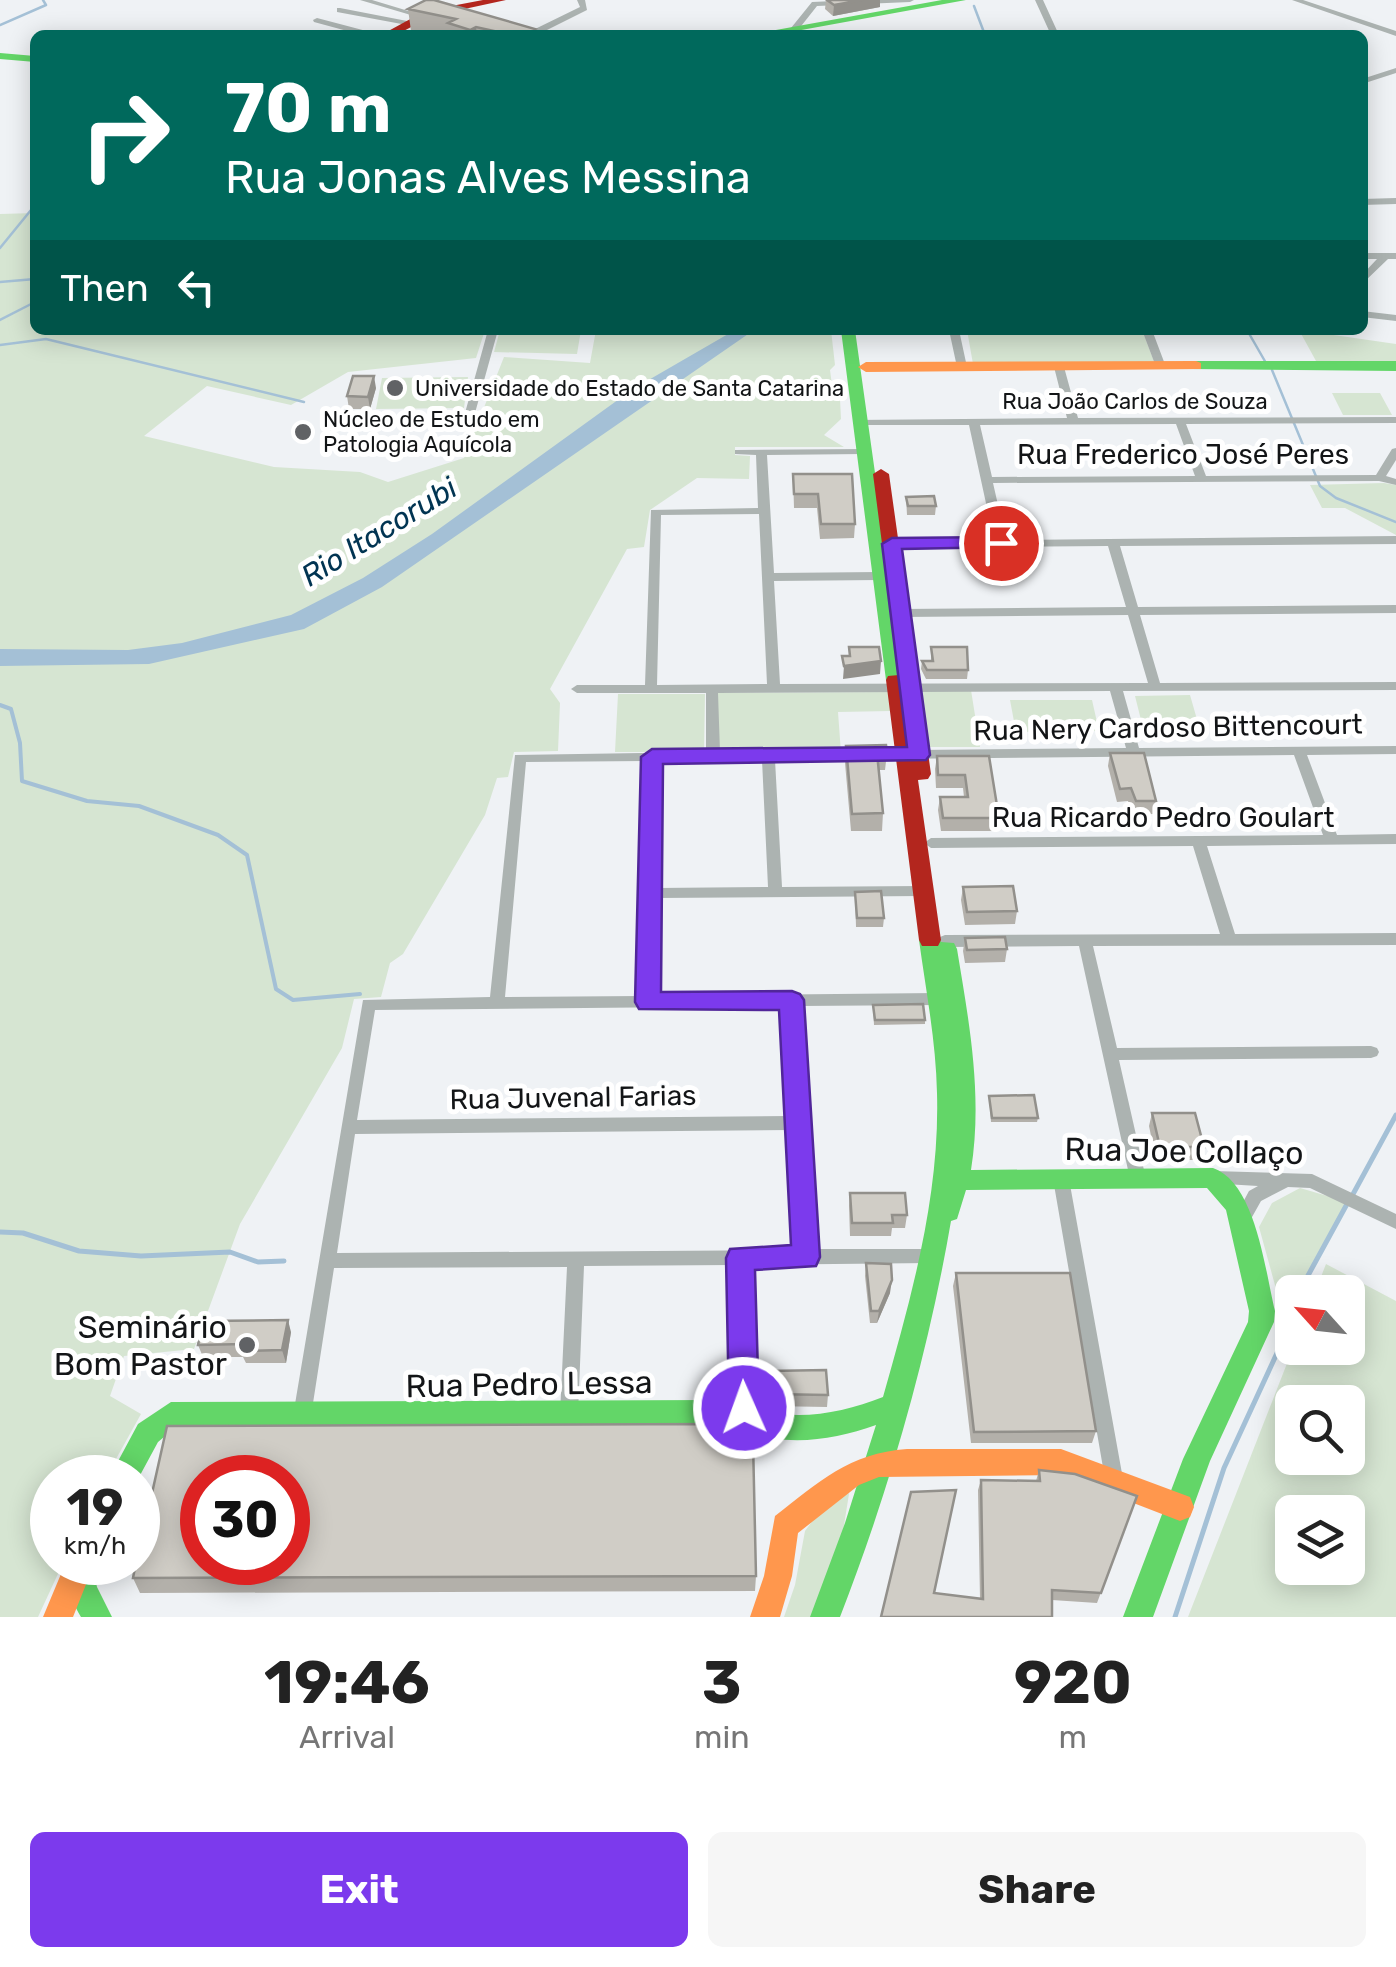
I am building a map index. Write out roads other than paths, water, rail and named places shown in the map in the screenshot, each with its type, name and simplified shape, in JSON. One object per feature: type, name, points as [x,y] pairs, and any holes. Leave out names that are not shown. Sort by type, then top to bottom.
[{"type":"main road","points":[[397,30],[429,13],[501,0]]},
{"type":"main road","points":[[801,30],[963,0]]},
{"type":"main road","points":[[0,56],[30,59]]},
{"type":"main road","points":[[849,335],[892,544],[902,613],[902,686]]},
{"type":"main road","points":[[859,367],[861,335]]},
{"type":"main road","points":[[859,367],[1396,366]]},
{"type":"main road","points":[[866,422],[863,451],[879,576],[902,686],[922,891],[950,1100],[938,1234]]},
{"type":"main road","points":[[825,1617],[879,1464],[938,1234],[963,1180],[965,1082],[931,844],[911,755]]},
{"type":"main road","points":[[1138,1617],[1197,1459],[1261,1322],[1262,1311],[1241,1221],[1228,1192],[1213,1178]]},
{"type":"main road","name":"Rua Joe Collaço","points":[[963,1180],[1213,1178]]},
{"type":"main road","name":"Rua Pedro Lessa","points":[[137,1455],[159,1420],[171,1415],[744,1414],[776,1426],[829,1426],[855,1422],[894,1405]]},
{"type":"main road","points":[[765,1617],[778,1576],[784,1526],[827,1489],[879,1464],[1061,1462],[1180,1507]]},
{"type":"main road","points":[[58,1617],[72,1585]]},
{"type":"main road","points":[[82,1585],[97,1617]]},
{"type":"street","points":[[364,0],[429,13]]},
{"type":"street","points":[[540,30],[584,8],[581,0]]},
{"type":"street","points":[[801,30],[810,8],[820,4],[910,0]]},
{"type":"street","points":[[1039,0],[1053,30]]},
{"type":"street","points":[[1296,0],[1396,31]]},
{"type":"street","points":[[1310,0],[1396,31]]},
{"type":"street","points":[[340,10],[429,13]]},
{"type":"street","points":[[317,20],[354,30]]},
{"type":"street","points":[[1368,80],[1396,70]]},
{"type":"street","points":[[1368,202],[1396,201]]},
{"type":"street","points":[[1368,276],[1391,256]]},
{"type":"street","points":[[470,413],[492,335]]},
{"type":"street","points":[[955,335],[962,367]]},
{"type":"street","points":[[1149,335],[1161,367]]},
{"type":"street","points":[[1059,367],[1073,421]]},
{"type":"street","name":"Rua João Carlos de Souza","points":[[866,422],[1396,420]]},
{"type":"street","points":[[1180,421],[1201,478]]},
{"type":"street","points":[[974,422],[1001,543]]},
{"type":"street","points":[[739,452],[863,451]]},
{"type":"street","points":[[1378,478],[1396,451]]},
{"type":"street","points":[[761,452],[774,687]]},
{"type":"street","name":"Rua Frederico José Peres","points":[[987,480],[1378,478],[1396,482]]},
{"type":"street","points":[[651,688],[655,512],[764,511]]},
{"type":"street","points":[[892,544],[1396,540]]},
{"type":"street","points":[[1113,542],[1155,686]]},
{"type":"street","points":[[768,577],[879,576]]},
{"type":"street","points":[[902,613],[1396,609]]},
{"type":"street","points":[[1115,686],[1134,753]]},
{"type":"street","points":[[577,689],[1396,686]]},
{"type":"street","points":[[712,688],[713,756]]},
{"type":"street","name":"Rua Nery Cardoso Bittencourt","points":[[498,1003],[520,758],[1396,750]]},
{"type":"street","points":[[1299,751],[1332,840]]},
{"type":"street","points":[[768,756],[775,892]]},
{"type":"street","points":[[648,1002],[652,757]]},
{"type":"street","name":"Rua Ricardo Pedro Goulart","points":[[931,844],[1396,839]]},
{"type":"street","points":[[1199,841],[1229,940]]},
{"type":"street","points":[[650,893],[922,891]]},
{"type":"street","points":[[945,941],[1396,939]]},
{"type":"street","points":[[1084,940],[1138,1179]]},
{"type":"street","points":[[302,1416],[368,1004],[938,999]]},
{"type":"street","points":[[792,1000],[806,1257]]},
{"type":"street","points":[[1110,1054],[1372,1052]]},
{"type":"street","name":"Rua Juvenal Farias","points":[[348,1127],[798,1123]]},
{"type":"street","name":"Rua Joe Collaço","points":[[1213,1178],[1291,1178],[1341,1192],[1396,1222]]},
{"type":"street","points":[[1241,1221],[1255,1196],[1291,1178]]},
{"type":"street","points":[[1061,1179],[1114,1479]]},
{"type":"street","points":[[327,1262],[932,1256]]},
{"type":"street","points":[[740,1258],[744,1414]]},
{"type":"street","points":[[569,1414],[576,1259]]},
{"type":"water","points":[[726,335],[747,335],[382,587],[304,629],[149,664],[0,666],[0,649],[128,650],[182,643],[291,615],[363,578],[432,534],[633,389]]},
{"type":"waterway","points":[[0,25],[46,5],[43,0]]},
{"type":"waterway","points":[[974,6],[983,30]]},
{"type":"waterway","points":[[0,248],[30,211]]},
{"type":"waterway","points":[[0,282],[30,279]]},
{"type":"waterway","points":[[0,320],[30,305]]},
{"type":"waterway","points":[[1250,335],[1266,363]]},
{"type":"waterway","points":[[0,345],[46,339],[304,402]]},
{"type":"waterway","points":[[1272,370],[1320,486],[1336,498],[1396,522]]},
{"type":"waterway","points":[[0,705],[11,709],[20,743],[22,781],[87,801],[139,806],[218,835],[247,855],[276,989],[293,1000],[360,994]]},
{"type":"waterway","points":[[1352,1196],[1396,1115]]},
{"type":"waterway","points":[[1308,1275],[1347,1204]]},
{"type":"waterway","points":[[0,1232],[23,1233],[79,1251],[141,1256],[230,1252],[258,1262],[284,1261]]},
{"type":"waterway","points":[[1175,1617],[1224,1468],[1275,1358]]},
{"type":"place","name":"Universidade do Estado de Santa Catarina","points":[[395,388]]},
{"type":"place","name":"Núcleo de Estudo em Patologia Aquícola","points":[[303,432]]},
{"type":"place","name":"Seminário Bom Pastor","points":[[247,1345]]},
{"type":"water label","name":"Rio Itacorubi","points":[[379,532]]}]
